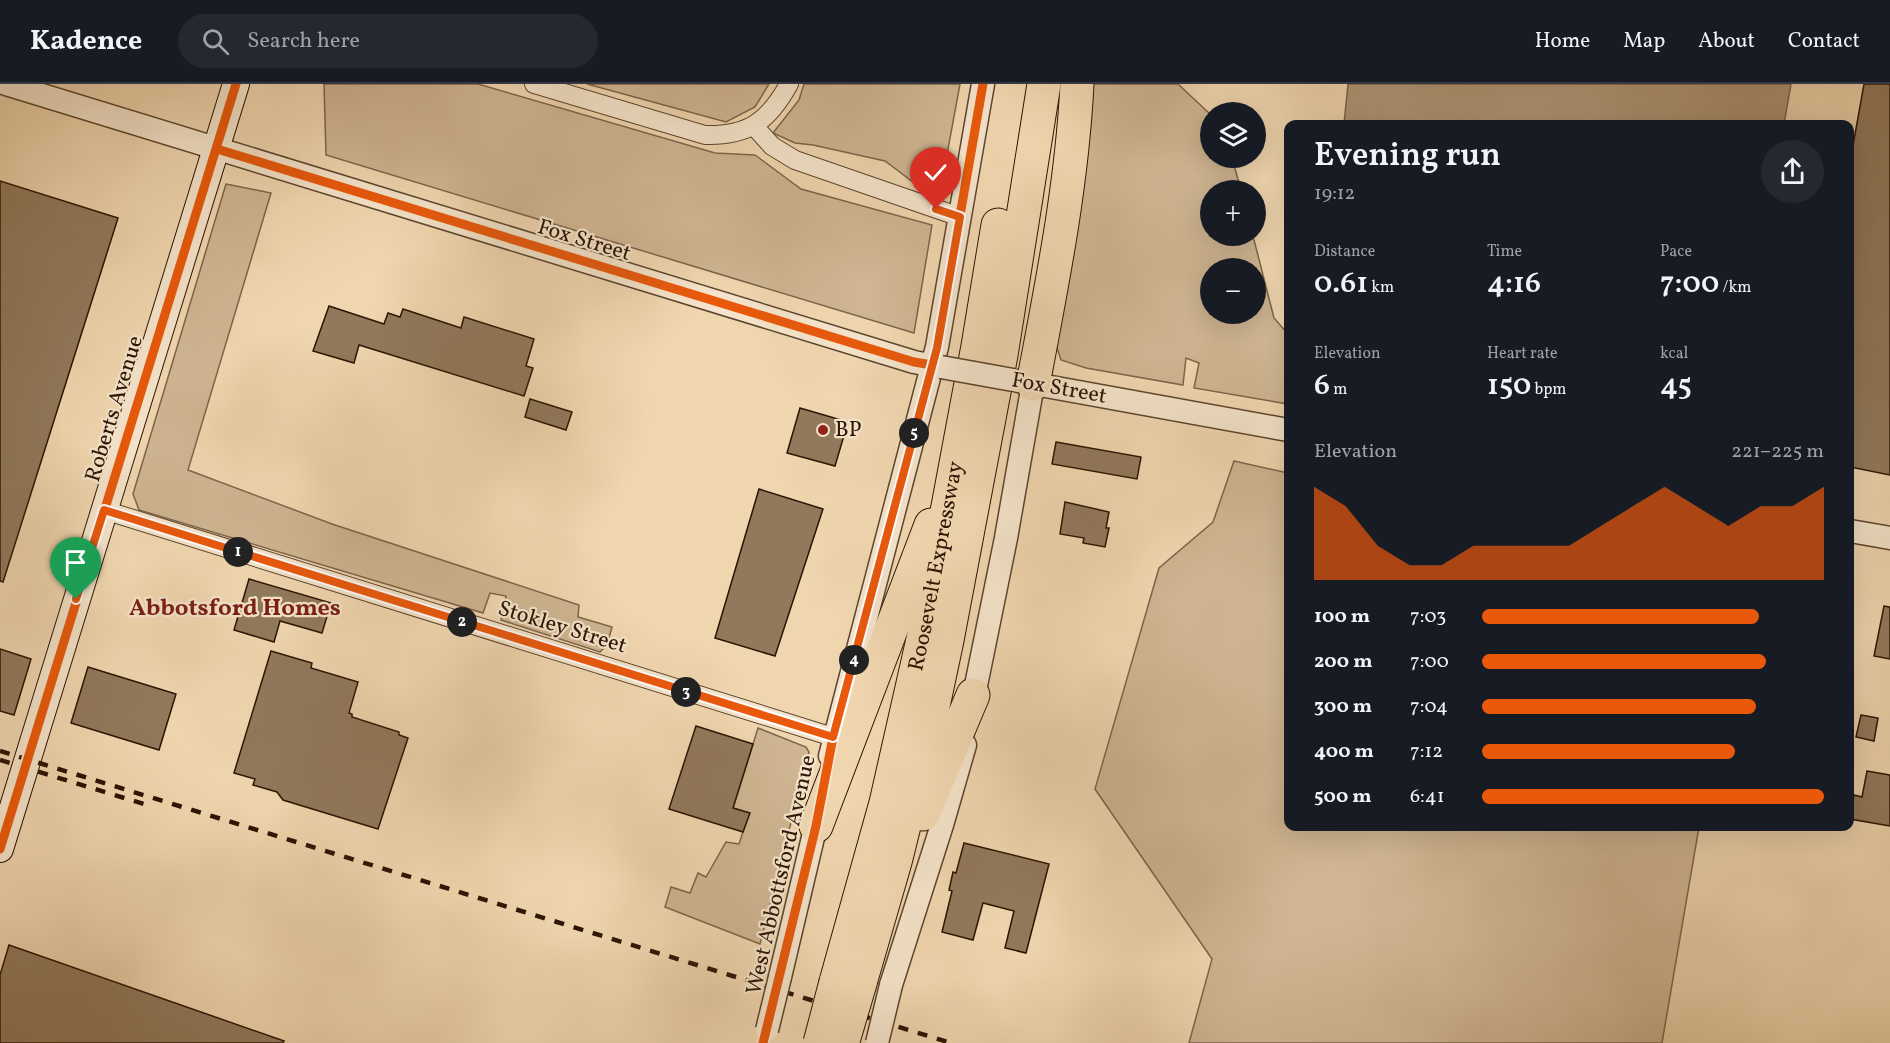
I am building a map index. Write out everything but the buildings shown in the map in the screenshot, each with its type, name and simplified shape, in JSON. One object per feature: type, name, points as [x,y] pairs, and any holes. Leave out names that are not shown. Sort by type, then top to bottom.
[{"type":"highway","name":"Roosevelt Expressway","points":[[820,1043],[862,983],[886,803],[906,720],[957,465],[1021,84]]},
{"type":"highway","name":"Roosevelt Expressway","points":[[843,1043],[862,983],[894,862],[929,725],[947,640],[1001,354],[1044,84]]},
{"type":"highway","points":[[1023,382],[1065,208],[1071,165],[1077,84]]},
{"type":"highway","points":[[816,826],[914,564],[957,465]]},
{"type":"highway","points":[[894,862],[921,818],[973,695]]},
{"type":"main road","name":"Roberts Avenue","points":[[0,849],[236,84]]},
{"type":"street","name":"Fox Street","points":[[6,84],[914,362],[1284,429]]},
{"type":"street","points":[[534,84],[705,135],[728,135],[754,126],[778,103],[789,84]]},
{"type":"street","name":"West Abbottsford Avenue","points":[[765,1036],[816,826],[833,737],[937,366],[983,84]]},
{"type":"street","points":[[754,126],[772,146],[795,160],[960,217]]},
{"type":"street","points":[[877,1043],[862,983],[961,761],[1004,549],[1023,382]]},
{"type":"street","name":"Stokley Street","points":[[104,510],[833,737]]},
{"type":"street","points":[[1854,532],[1890,538]]},
{"type":"shaded area","points":[[324,84],[478,84],[715,153],[755,155],[801,189],[932,225],[914,333],[326,155]]},
{"type":"shaded area","points":[[587,84],[769,84],[755,107],[726,122]]},
{"type":"shaded area","points":[[804,84],[960,84],[941,187],[913,182],[885,161],[795,143],[773,133],[799,100]]},
{"type":"shaded area","points":[[1092,84],[1178,84],[1200,105],[1200,168],[1235,168],[1238,180],[1200,180],[1200,246],[1256,246],[1259,258],[1200,258],[1200,324],[1266,324],[1266,287],[1274,318],[1284,329],[1284,403],[1194,388],[1199,363],[1186,358],[1183,385],[1086,368],[1061,360],[1054,339]]},
{"type":"shaded area","points":[[1348,84],[1791,84],[1785,120],[1344,120]]},
{"type":"shaded area","points":[[226,184],[271,193],[188,470],[332,524],[579,605],[578,617],[612,627],[607,645],[600,652],[501,620],[506,596],[490,593],[483,613],[139,510],[133,494]]},
{"type":"shaded area","points":[[1234,461],[1284,472],[1284,831],[1698,831],[1662,1043],[1189,1043],[1212,959],[1095,789],[1159,568],[1213,522]]},
{"type":"shaded area","points":[[758,728],[806,747],[809,752],[760,944],[665,907],[671,887],[690,893],[698,873],[706,877],[726,842],[739,844],[749,813],[733,808]]},
{"type":"railway","points":[[0,751],[951,1043]]},
{"type":"railway","points":[[0,760],[144,804]]},
{"type":"cycle path","points":[[0,849],[236,84]]},
{"type":"cycle path","points":[[763,1043],[816,826],[833,737],[937,347],[983,84]]},
{"type":"cycle path","points":[[217,149],[914,362],[932,365]]},
{"type":"place","name":"BP","points":[[823,430]]},
{"type":"district","name":"Abbotsford Homes","points":[[235,609]]},
{"type":"route","points":[[76,599],[104,510],[833,737],[937,348],[960,217],[936,209]]}]
